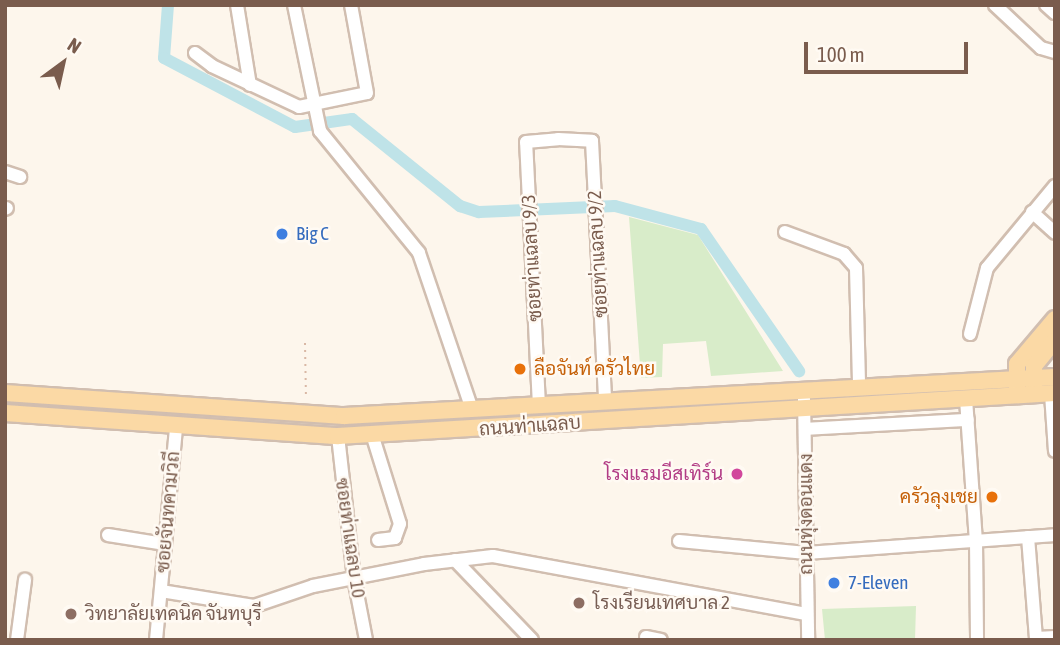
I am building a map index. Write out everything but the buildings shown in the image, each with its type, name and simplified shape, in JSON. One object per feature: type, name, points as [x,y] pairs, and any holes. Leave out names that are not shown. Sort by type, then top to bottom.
[{"type":"main road","points":[[1035,385],[1055,319]]},
{"type":"main road","points":[[1035,385],[1034,366],[1055,340]]},
{"type":"main road","name":"ถนนท่าแฉลบ","points":[[5,393],[306,416],[472,410],[804,388],[980,381],[1035,385]]},
{"type":"main road","name":"ถนนท่าแฉลบ","points":[[5,413],[176,427],[338,436],[966,399],[1035,385]]},
{"type":"main road","points":[[176,427],[178,406]]},
{"type":"main road","points":[[472,410],[474,430]]},
{"type":"street","points":[[237,5],[250,85]]},
{"type":"street","points":[[294,5],[320,131],[419,253],[472,410]]},
{"type":"street","points":[[995,5],[1041,48],[1055,52]]},
{"type":"street","points":[[1046,5],[1055,13]]},
{"type":"street","points":[[195,53],[288,104],[314,110],[367,93],[351,6]]},
{"type":"street","name":"ซอยท่าแฉลบ 9/2","points":[[558,139],[592,141],[605,401]]},
{"type":"street","name":"ซอยท่าแฉลบ 9/3","points":[[539,406],[526,142],[558,139]]},
{"type":"street","points":[[5,172],[20,177]]},
{"type":"street","points":[[970,334],[987,268],[1055,186]]},
{"type":"street","points":[[1032,212],[1055,233]]},
{"type":"street","points":[[785,232],[844,254],[856,268],[859,386]]},
{"type":"street","points":[[1035,385],[1055,451]]},
{"type":"street","name":"ถนนทุ่งดอนแดง","points":[[804,388],[808,640]]},
{"type":"street","points":[[966,399],[976,541],[977,640]]},
{"type":"street","points":[[805,429],[968,420]]},
{"type":"street","name":"ซอยจันทคามวิถี","points":[[156,640],[176,427]]},
{"type":"street","points":[[372,434],[400,524],[395,538],[379,540]]},
{"type":"street","name":"ซอยท่าแฉลบ 10","points":[[338,436],[354,578],[366,640]]},
{"type":"street","points":[[108,535],[165,544]]},
{"type":"street","points":[[679,541],[806,553],[1055,535]]},
{"type":"street","points":[[1028,537],[1036,639],[1055,637]]},
{"type":"street","points":[[161,591],[254,607],[354,578],[493,556],[806,614]]},
{"type":"street","points":[[455,561],[532,640]]},
{"type":"street","points":[[17,640],[25,580]]},
{"type":"street","points":[[646,637],[661,640]]},
{"type":"path","points":[[305,343],[306,416]]},
{"type":"green space","points":[[629,217],[698,235],[783,371],[711,376],[706,341],[663,344],[662,377],[641,378]]},
{"type":"green space","points":[[916,606],[915,640],[825,640],[822,609]]},
{"type":"waterway","points":[[168,5],[164,58],[295,127],[352,119],[460,206],[479,212],[615,206],[701,229],[799,371]]},
{"type":"place","name":"Big C","points":[[282,234]]},
{"type":"place","name":"ลือจันท์ ครัวไทย","points":[[520,369]]},
{"type":"place","name":"โรงแรมอีสเทิร์น","points":[[737,474]]},
{"type":"place","name":"ครัวลุงเชย","points":[[992,497]]},
{"type":"place","name":"7-Eleven","points":[[834,583]]},
{"type":"place","name":"โรงเรียนเทศบาล 2","points":[[579,603]]},
{"type":"place","name":"วิทยาลัยเทคนิค จันทบุรี","points":[[71,614]]}]
